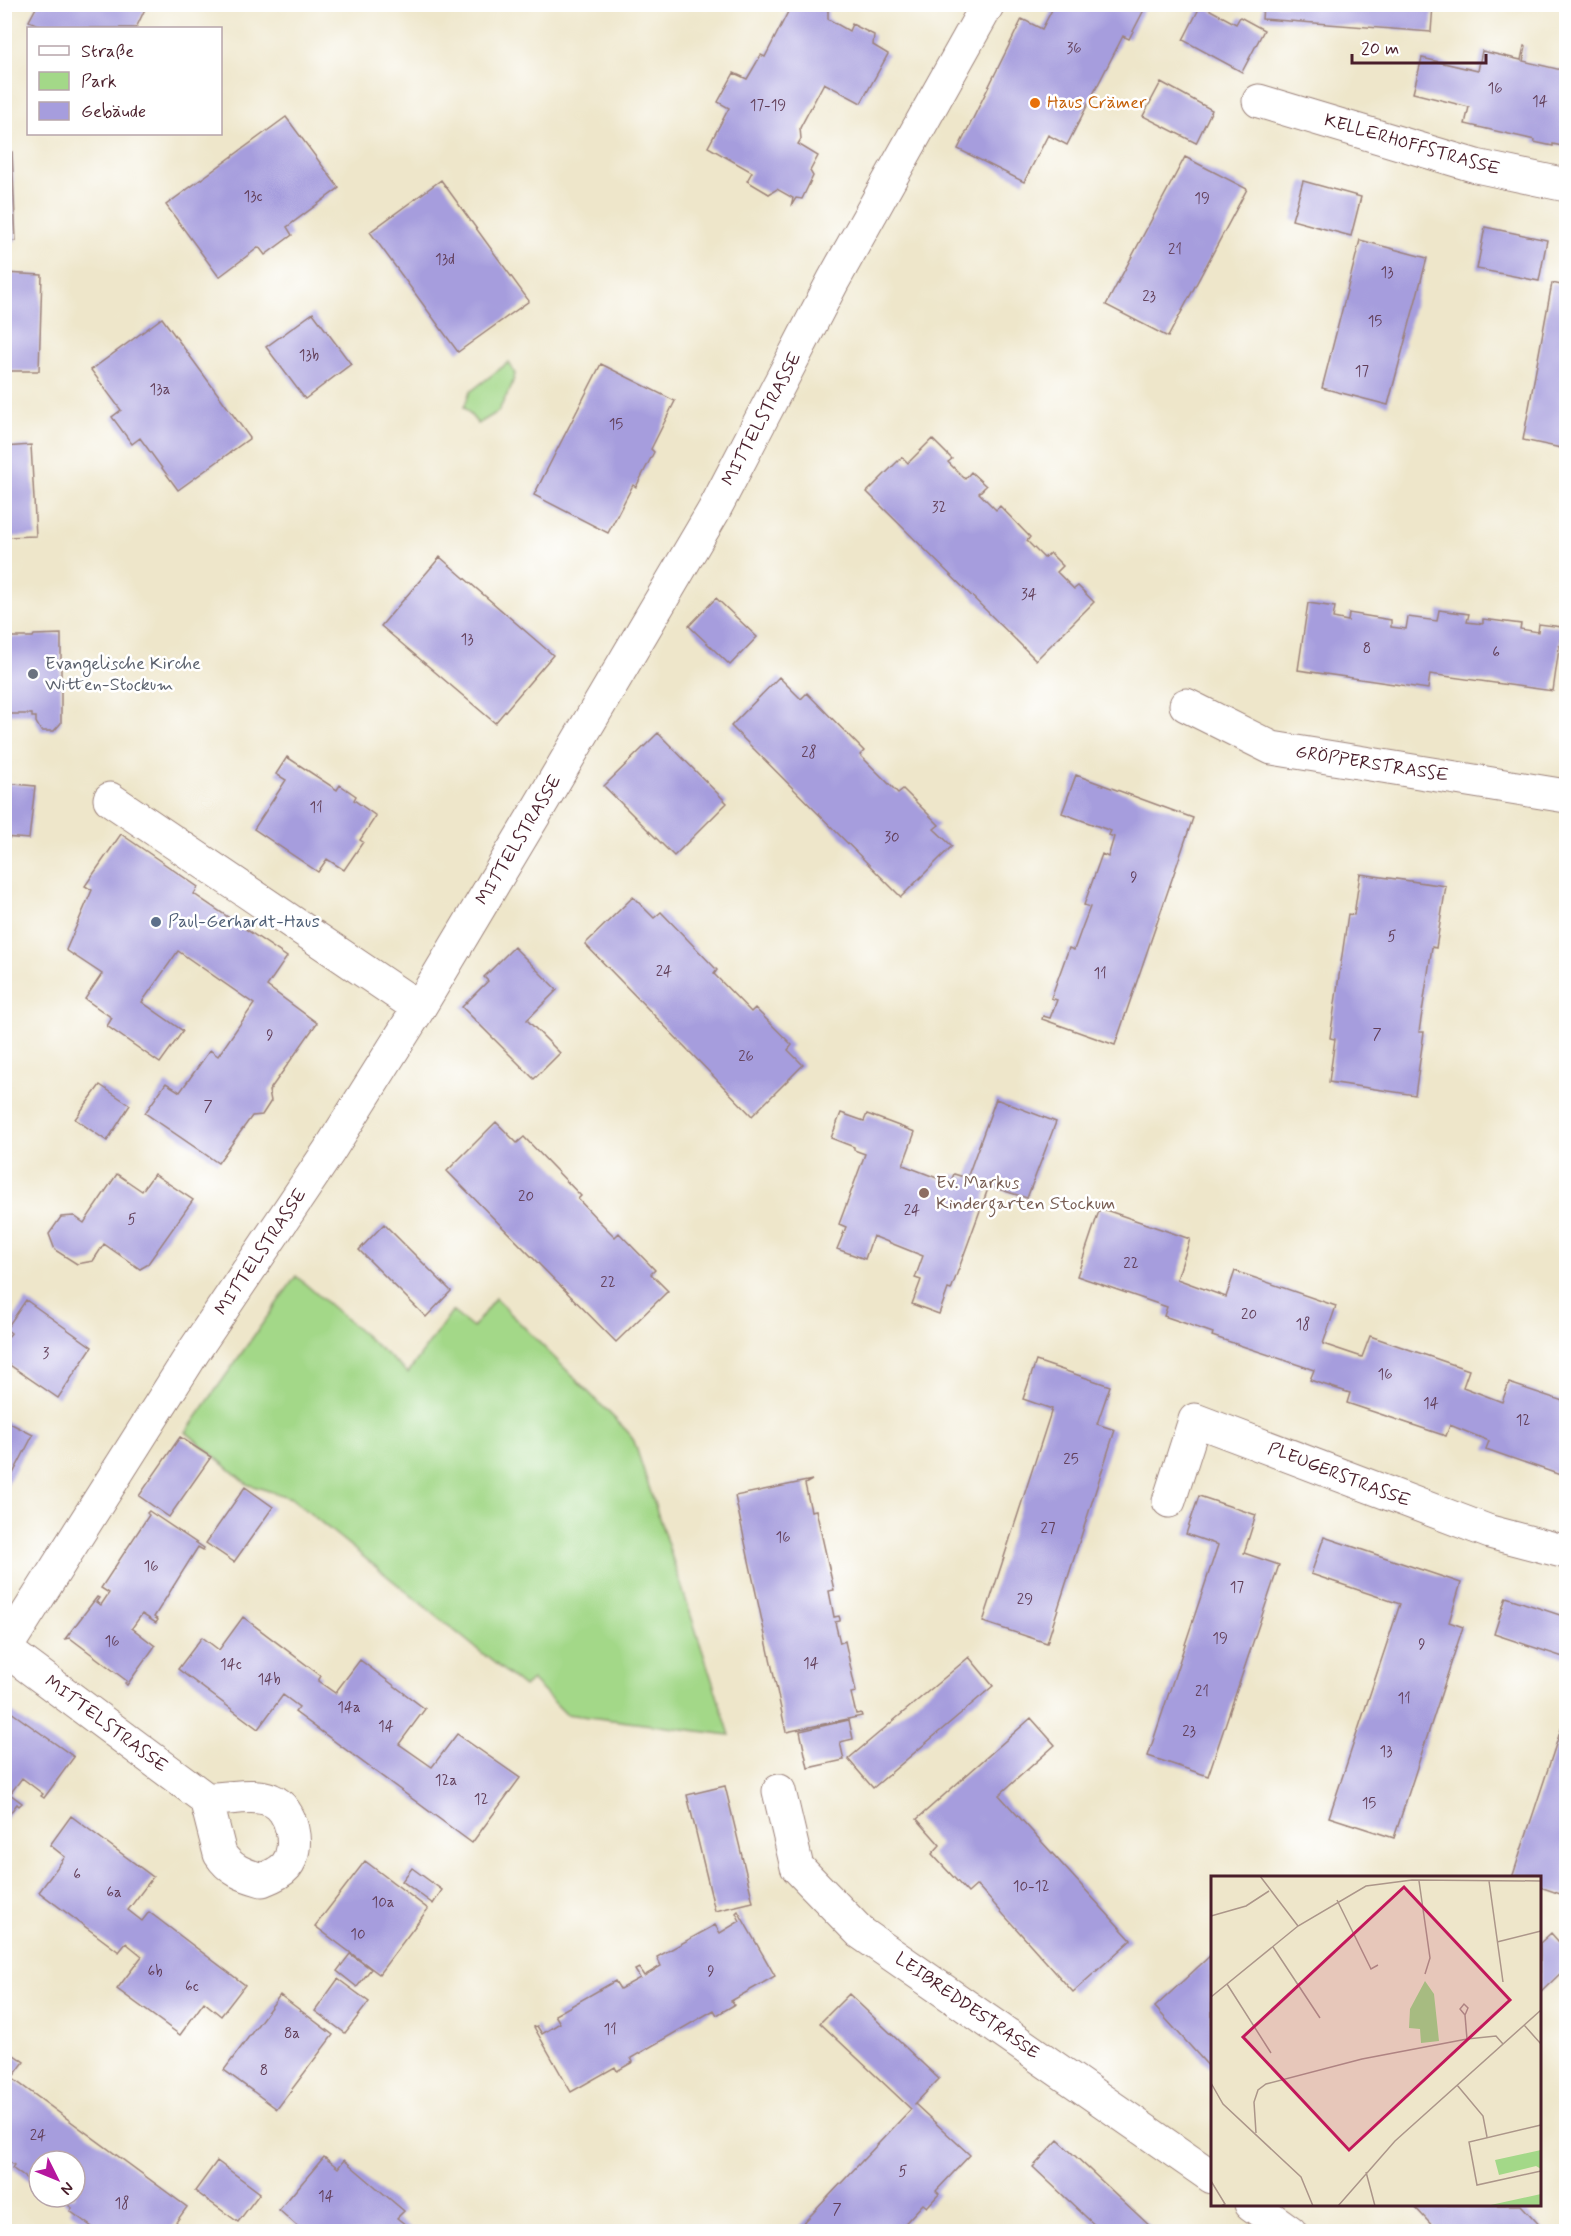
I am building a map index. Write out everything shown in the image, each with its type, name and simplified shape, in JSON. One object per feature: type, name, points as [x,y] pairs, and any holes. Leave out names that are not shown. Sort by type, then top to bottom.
[{"type":"street","name":"MITTELSTRASSE","points":[[206,1799],[5,1651],[194,1351],[329,1151],[418,1008],[713,512],[833,281],[988,4]]},
{"type":"street","name":"KELLERHOFFSTRASSE","points":[[1259,101],[1476,166],[1566,185]]},
{"type":"street","name":"GRÖPPERSTRASSE","points":[[1186,705],[1272,748],[1566,796]]},
{"type":"street","points":[[110,799],[418,1008]]},
{"type":"street","name":"PLEUGERSTRASSE","points":[[1169,1501],[1195,1420],[1490,1532],[1566,1552]]},
{"type":"street","name":"LEIBREDDESTRASSE","points":[[779,1791],[798,1867],[861,1933],[1211,2176]]},
{"type":"street","points":[[1252,2206],[1290,2232]]},
{"type":"green space","points":[[509,362],[515,374],[511,387],[498,412],[478,424],[464,407],[470,392]]},
{"type":"green space","points":[[296,1276],[408,1373],[452,1311],[473,1328],[495,1298],[628,1432],[634,1441],[730,1735],[566,1714],[532,1680],[524,1687],[291,1498],[247,1484],[186,1432]]},
{"type":"building","points":[[38,4],[136,4],[145,9],[136,27],[42,27],[29,21]]},
{"type":"building","points":[[792,4],[818,4],[828,10],[828,19],[849,31],[852,24],[874,35],[873,45],[888,54],[861,103],[824,83],[800,128],[801,139],[798,144],[818,156],[810,171],[813,176],[802,199],[796,198],[791,206],[793,198],[777,189],[769,194],[747,181],[752,172],[708,147],[729,108],[718,102],[734,73],[747,79],[761,55],[765,57]]},
{"type":"building","name":"Haus Crämer","points":[[1055,4],[1147,4],[1129,39],[1123,36],[1067,145],[1048,135],[1024,182],[958,149],[1022,19],[1042,29]]},
{"type":"building","points":[[1201,5],[1236,24],[1240,17],[1264,30],[1242,72],[1183,40]]},
{"type":"building","points":[[1263,5],[1433,5],[1431,32],[1262,19]]},
{"type":"building","points":[[1524,46],[1526,47],[1523,61],[1566,71],[1566,147],[1534,142],[1535,140],[1465,124],[1469,107],[1413,93],[1422,58],[1478,71],[1482,51],[1521,60]]},
{"type":"building","points":[[1161,82],[1212,110],[1196,143],[1143,116]]},
{"type":"building","points":[[286,117],[339,188],[287,227],[292,235],[265,255],[259,247],[219,277],[166,205]]},
{"type":"building","points":[[12,152],[16,241],[4,242],[4,153]]},
{"type":"building","points":[[1185,157],[1247,189],[1168,337],[1106,305]]},
{"type":"building","points":[[441,180],[529,301],[458,352],[370,232]]},
{"type":"building","points":[[1303,181],[1361,197],[1351,236],[1292,220]]},
{"type":"building","points":[[1485,227],[1547,240],[1539,281],[1477,269]]},
{"type":"building","points":[[1360,240],[1427,258],[1388,405],[1322,388]]},
{"type":"building","points":[[4,273],[42,275],[39,371],[4,371]]},
{"type":"building","points":[[1552,283],[1566,286],[1566,449],[1523,440]]},
{"type":"building","points":[[313,313],[351,364],[305,399],[266,347]]},
{"type":"building","points":[[162,318],[250,438],[178,490],[140,438],[132,444],[112,417],[121,410],[91,370]]},
{"type":"building","points":[[601,364],[675,401],[651,449],[654,452],[636,487],[633,485],[608,533],[534,495]]},
{"type":"building","points":[[932,439],[952,459],[948,462],[965,479],[971,472],[986,486],[979,493],[996,510],[1000,506],[1030,537],[1027,541],[1044,558],[1050,553],[1063,566],[1057,572],[1074,589],[1078,586],[1094,602],[1036,660],[867,492],[902,457],[908,463]]},
{"type":"building","points":[[31,445],[36,536],[4,537],[4,447]]},
{"type":"building","points":[[440,557],[553,655],[495,723],[381,626]]},
{"type":"building","points":[[716,598],[757,637],[730,665],[689,626]]},
{"type":"building","points":[[1308,603],[1335,607],[1333,618],[1348,621],[1349,613],[1391,620],[1391,627],[1406,629],[1408,617],[1437,621],[1439,610],[1469,614],[1467,622],[1483,624],[1483,619],[1521,624],[1520,629],[1538,632],[1539,624],[1562,627],[1553,691],[1430,674],[1428,689],[1298,670]]},
{"type":"building","name":"Evangelische Kirche Witten-Stockum","points":[[61,634],[61,723],[54,731],[41,731],[36,717],[32,717],[32,714],[4,714],[4,637]]},
{"type":"building","points":[[779,677],[801,699],[807,693],[864,751],[860,755],[898,793],[903,789],[939,825],[934,829],[952,846],[901,897],[731,726]]},
{"type":"building","points":[[658,733],[727,803],[674,856],[604,786]]},
{"type":"building","points":[[287,757],[337,790],[340,785],[356,796],[354,800],[376,816],[360,840],[363,842],[344,870],[327,859],[318,872],[254,829],[286,780],[276,774]]},
{"type":"building","points":[[1076,775],[1193,818],[1115,1045],[1042,1019],[1043,1016],[1050,1018],[1057,1000],[1051,998],[1069,948],[1074,950],[1090,907],[1084,905],[1102,854],[1108,857],[1114,837],[1109,835],[1111,831],[1062,813]]},
{"type":"building","points":[[4,783],[35,786],[29,839],[4,837]]},
{"type":"building","points":[[121,834],[198,887],[194,894],[287,957],[267,986],[317,1023],[269,1091],[271,1101],[262,1115],[252,1116],[218,1163],[145,1113],[166,1083],[180,1092],[210,1050],[218,1056],[254,1004],[178,951],[142,1002],[183,1031],[160,1063],[107,1026],[112,1018],[85,999],[102,974],[66,950],[92,890],[85,886]]},
{"type":"building","points":[[1360,874],[1446,886],[1436,948],[1432,947],[1419,1032],[1424,1032],[1415,1095],[1329,1082],[1335,1039],[1330,1038],[1348,914],[1354,915]]},
{"type":"building","points":[[633,897],[654,918],[661,912],[717,970],[714,974],[751,1012],[755,1008],[792,1045],[788,1050],[803,1065],[752,1116],[585,944]]},
{"type":"building","points":[[514,947],[557,990],[527,1020],[560,1053],[534,1079],[462,1007],[488,981],[484,977]]},
{"type":"building","points":[[100,1085],[130,1105],[107,1141],[75,1119]]},
{"type":"building","points":[[996,1099],[1056,1122],[1027,1198],[989,1186],[951,1290],[948,1289],[939,1314],[912,1304],[921,1280],[915,1278],[923,1256],[873,1236],[865,1259],[837,1249],[846,1227],[839,1224],[865,1154],[831,1138],[841,1113],[864,1121],[867,1114],[915,1132],[903,1165],[950,1183],[954,1174],[967,1178]]},
{"type":"building","points":[[496,1122],[517,1143],[524,1137],[581,1196],[578,1199],[597,1219],[615,1237],[619,1233],[655,1270],[651,1274],[668,1291],[616,1342],[447,1171]]},
{"type":"building","points":[[117,1174],[142,1191],[154,1174],[193,1200],[147,1265],[140,1269],[104,1244],[93,1261],[77,1264],[55,1250],[49,1234],[61,1217],[74,1216],[84,1223]]},
{"type":"building","points":[[1100,1208],[1190,1239],[1177,1279],[1226,1297],[1235,1271],[1336,1306],[1323,1344],[1362,1357],[1370,1336],[1469,1370],[1463,1387],[1502,1402],[1509,1383],[1566,1402],[1566,1477],[1486,1449],[1489,1441],[1450,1425],[1446,1436],[1347,1403],[1350,1393],[1310,1380],[1314,1370],[1212,1336],[1213,1333],[1164,1316],[1167,1307],[1077,1276]]},
{"type":"building","points":[[384,1224],[451,1291],[426,1317],[359,1250]]},
{"type":"building","points":[[26,1300],[92,1347],[58,1398],[4,1361],[4,1342],[11,1333],[6,1329]]},
{"type":"building","points":[[1036,1361],[1110,1386],[1097,1424],[1115,1430],[1047,1643],[983,1622],[1052,1409],[1023,1399]]},
{"type":"building","points":[[4,1420],[33,1435],[4,1491]]},
{"type":"building","points":[[180,1437],[211,1457],[169,1517],[139,1496]]},
{"type":"building","points":[[812,1480],[805,1484],[811,1511],[816,1510],[834,1590],[829,1591],[834,1617],[839,1616],[840,1619],[835,1622],[840,1643],[845,1641],[856,1692],[851,1693],[856,1714],[861,1713],[862,1716],[786,1732],[735,1496]]},
{"type":"building","points":[[245,1487],[273,1507],[234,1562],[206,1543]]},
{"type":"building","points":[[1199,1496],[1256,1515],[1244,1553],[1279,1565],[1208,1776],[1148,1756],[1218,1545],[1186,1534]]},
{"type":"building","points":[[149,1511],[204,1548],[203,1550],[198,1547],[154,1617],[158,1620],[156,1623],[142,1614],[132,1628],[155,1646],[127,1685],[125,1683],[127,1681],[70,1638],[65,1639],[97,1597],[99,1598],[96,1602],[101,1605],[109,1593],[101,1588],[149,1515],[147,1513]]},
{"type":"building","points":[[1324,1537],[1461,1583],[1449,1622],[1463,1627],[1394,1838],[1329,1817],[1400,1604],[1311,1574]]},
{"type":"building","points":[[1506,1597],[1566,1617],[1566,1658],[1494,1634]]},
{"type":"building","points":[[243,1617],[321,1676],[318,1681],[335,1693],[360,1660],[425,1709],[399,1744],[432,1767],[457,1734],[520,1778],[472,1843],[295,1712],[299,1707],[283,1695],[258,1729],[178,1669],[202,1637],[219,1650]]},
{"type":"building","points":[[969,1657],[993,1686],[873,1788],[848,1759]]},
{"type":"building","points":[[11,1712],[74,1757],[44,1798],[41,1796],[43,1794],[22,1778],[10,1794],[22,1803],[19,1806],[17,1804],[4,1821],[4,1721]]},
{"type":"building","points":[[1566,1714],[1566,1896],[1541,1887],[1541,1876],[1513,1876]]},
{"type":"building","points":[[1031,1718],[1055,1745],[999,1795],[1131,1940],[1073,1992],[977,1885],[968,1893],[932,1854],[940,1845],[917,1819]]},
{"type":"building","points":[[849,1720],[853,1739],[840,1742],[844,1760],[808,1768],[800,1731]]},
{"type":"building","points":[[725,1786],[753,1902],[715,1911],[687,1795]]},
{"type":"building","points":[[71,1816],[153,1877],[128,1910],[142,1921],[149,1912],[245,1985],[221,2016],[204,2002],[180,2035],[117,1989],[142,1956],[126,1943],[119,1952],[39,1892],[65,1857],[50,1845]]},
{"type":"building","points":[[365,1861],[428,1909],[379,1974],[315,1926]]},
{"type":"building","points":[[412,1868],[442,1890],[433,1904],[402,1881]]},
{"type":"building","points":[[738,1911],[775,1976],[731,2001],[734,2005],[717,2015],[714,2010],[631,2058],[633,2062],[617,2071],[615,2067],[571,2092],[534,2027],[537,2026],[542,2034],[560,2023],[555,2015],[615,1981],[620,1989],[640,1978],[635,1970],[639,1968],[644,1976],[661,1966],[657,1957],[715,1925],[720,1933],[740,1921],[736,1913]]},
{"type":"building","points":[[1551,1933],[1566,1950],[1566,1968],[1541,1992],[1541,1942]]},
{"type":"building","points":[[350,1954],[371,1969],[357,1987],[337,1971]]},
{"type":"building","points":[[1211,1955],[1211,2069],[1155,2007]]},
{"type":"building","points":[[338,1979],[369,2002],[345,2033],[315,2011]]},
{"type":"building","points":[[849,1994],[939,2079],[915,2104],[970,2155],[936,2191],[939,2194],[927,2207],[923,2204],[897,2232],[795,2232],[911,2109],[820,2023]]},
{"type":"building","points":[[280,1995],[333,2035],[277,2109],[224,2070]]},
{"type":"building","points":[[4,2048],[24,2062],[12,2078],[187,2207],[169,2232],[99,2232],[70,2211],[71,2209],[87,2209],[87,2149],[27,2149],[27,2179],[12,2168],[14,2165],[4,2158]]},
{"type":"building","points":[[1058,2140],[1154,2230],[1153,2232],[1102,2232],[1033,2167]]},
{"type":"building","points":[[324,2157],[338,2168],[344,2160],[404,2211],[397,2218],[411,2229],[409,2232],[304,2232],[279,2210]]},
{"type":"building","points":[[217,2161],[260,2193],[238,2222],[195,2191]]},
{"type":"building","points":[[1414,2206],[1522,2206],[1546,2232],[1438,2232]]},
{"type":"place","name":"Haus Crämer","points":[[1035,103]]},
{"type":"place","name":"Evangelische Kirche Witten-Stockum","points":[[33,674]]},
{"type":"place","name":"Paul-Gerhardt-Haus","points":[[156,922]]},
{"type":"place","name":"Ev. Markus Kindergarten Stockum","points":[[924,1193]]}]
